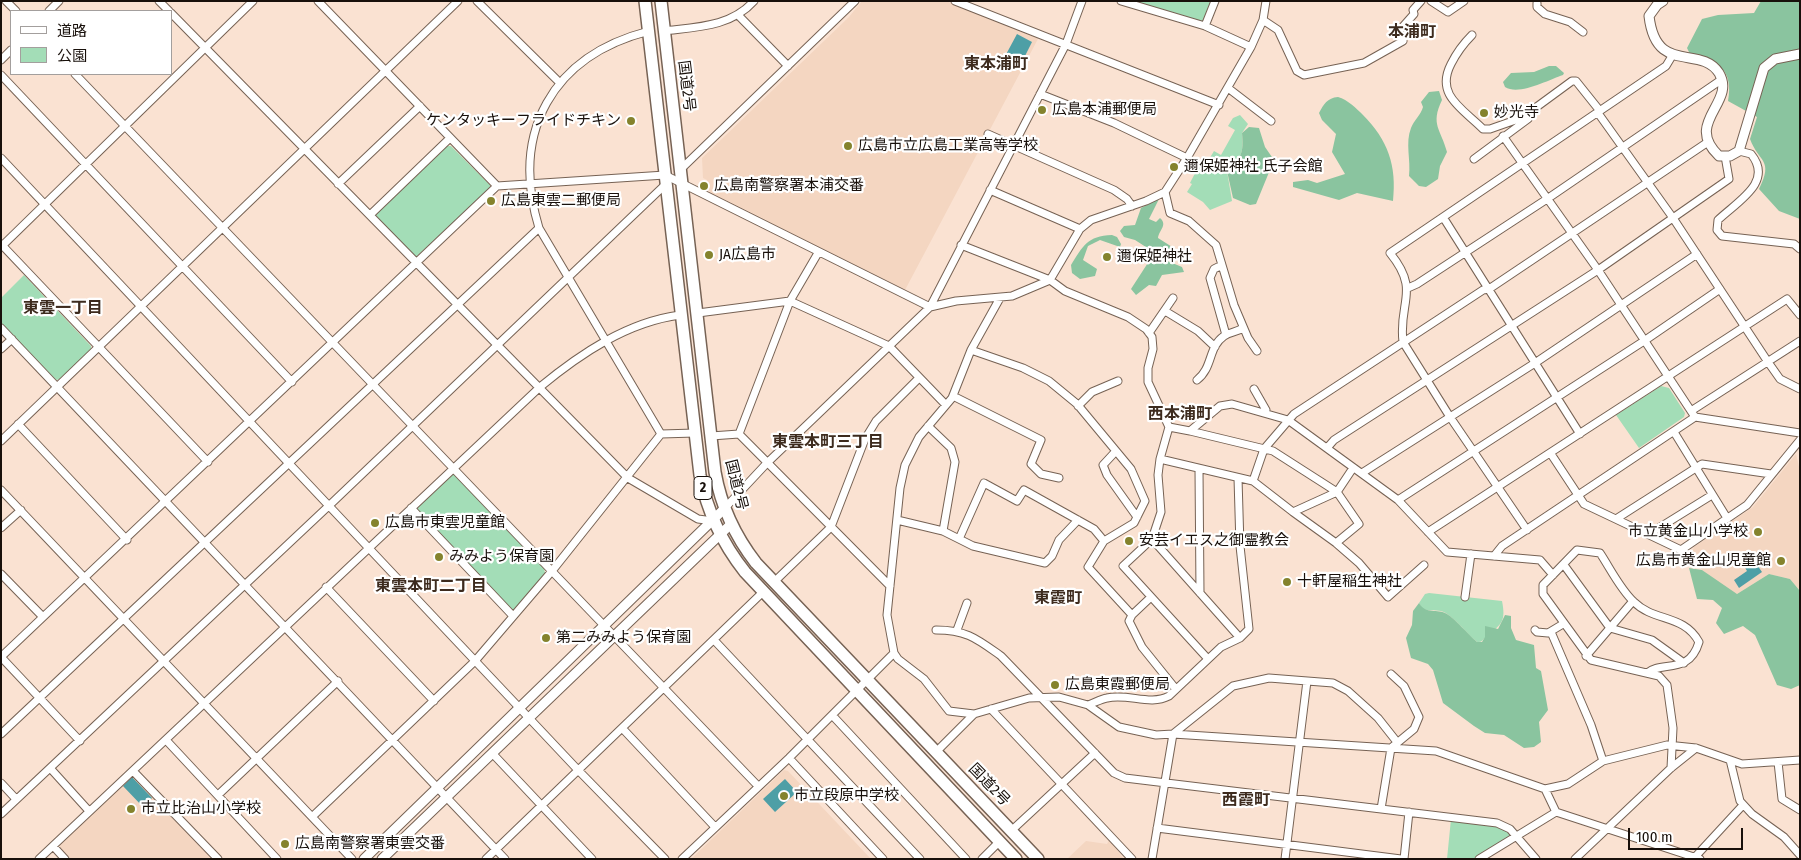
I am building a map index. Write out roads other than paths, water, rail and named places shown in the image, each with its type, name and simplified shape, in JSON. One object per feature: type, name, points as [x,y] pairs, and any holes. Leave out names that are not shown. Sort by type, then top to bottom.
[{"type":"highway","name":"国道2号","points":[[645,1],[668,180],[680,315],[695,433],[702,484],[713,521],[739,565],[763,592],[1016,859]]},
{"type":"highway","name":"国道2号","points":[[661,1],[682,168],[714,472],[724,509],[750,556],[1038,859]]},
{"type":"street","points":[[6,1],[15,10]]},
{"type":"street","points":[[50,10],[59,1]]},
{"type":"street","points":[[208,462],[2,246],[253,1]]},
{"type":"street","points":[[318,1],[497,186]]},
{"type":"street","points":[[1,441],[458,1]]},
{"type":"street","points":[[477,1],[559,82]]},
{"type":"street","points":[[664,31],[713,25],[738,14],[754,1]]},
{"type":"street","points":[[1,814],[412,427],[855,1]]},
{"type":"street","points":[[955,1],[1219,105]]},
{"type":"street","points":[[364,859],[713,521],[767,463],[930,307],[1066,44],[1082,1]]},
{"type":"street","points":[[1121,1],[1205,26],[1251,47]]},
{"type":"street","points":[[1205,26],[1215,1]]},
{"type":"street","points":[[80,740],[1,657],[497,186],[530,183],[668,180],[683,185],[930,307],[956,301],[1000,298],[1027,291],[1050,280],[1080,229],[1091,220],[1165,192],[1219,105],[1251,47],[1262,20],[1266,1]]},
{"type":"street","points":[[1262,20],[1278,30],[1297,71],[1304,75],[1364,62],[1403,41],[1398,32],[1410,21],[1414,14],[1413,10],[1421,1]]},
{"type":"street","points":[[1430,1],[1448,12],[1464,1]]},
{"type":"street","points":[[1663,1],[1657,5],[1649,16],[1650,27],[1656,43],[1672,56],[1710,63],[1719,74],[1724,88],[1720,100],[1709,116],[1706,133],[1710,147],[1719,156],[1730,156],[1739,151],[1764,68],[1775,59],[1800,54]]},
{"type":"street","points":[[1545,5],[1536,2],[1537,8],[1546,14],[1570,22],[1583,32]]},
{"type":"street","points":[[172,14],[304,150],[418,262],[628,478],[698,519],[713,521]]},
{"type":"street","points":[[738,14],[788,66]]},
{"type":"street","points":[[648,32],[610,45],[587,57],[559,82],[541,111],[532,147],[530,183],[533,209],[539,228],[554,256],[570,276],[661,434]]},
{"type":"street","points":[[1472,35],[1460,48],[1445,76],[1449,95],[1483,129],[1490,129],[1527,116]]},
{"type":"street","points":[[1,60],[10,51]]},
{"type":"street","points":[[1527,530],[1450,417],[1403,342],[1401,331],[1408,288],[1404,273],[1390,253],[1666,66],[1672,56]]},
{"type":"street","points":[[1,75],[292,382]]},
{"type":"street","points":[[76,75],[758,786]]},
{"type":"street","points":[[1408,288],[1547,199],[1721,80]]},
{"type":"street","points":[[1474,159],[1528,119],[1527,114],[1534,108],[1576,81],[1673,218],[1768,362],[1780,378],[1800,389]]},
{"type":"street","points":[[1228,88],[1271,120]]},
{"type":"street","points":[[1040,94],[1114,124],[1187,158]]},
{"type":"street","points":[[338,184],[420,106]]},
{"type":"street","points":[[988,134],[1114,190],[1127,199],[1132,206]]},
{"type":"street","points":[[1503,136],[1598,270],[1693,414],[1800,433]]},
{"type":"street","points":[[370,215],[450,138]]},
{"type":"street","points":[[1253,482],[1264,449],[1288,420],[1482,290],[1489,289],[1708,142]]},
{"type":"street","points":[[1739,151],[1750,154],[1758,163],[1759,177],[1754,187],[1718,220],[1717,230],[1722,236],[1794,244],[1800,249]]},
{"type":"street","points":[[1327,448],[1334,440],[1598,270],[1729,179],[1725,156]]},
{"type":"street","points":[[1,158],[664,859]]},
{"type":"street","points":[[990,190],[1080,229]]},
{"type":"street","points":[[1165,192],[1170,213],[1190,221],[1216,245],[1225,282],[1243,328],[1257,351]]},
{"type":"street","points":[[1443,217],[1580,434]]},
{"type":"street","points":[[1,734],[539,228]]},
{"type":"street","points":[[962,245],[1050,280],[1065,292],[1128,317],[1152,337],[1153,348],[1148,368],[1148,382],[1169,427],[1160,459],[1158,475],[1162,512],[1152,539],[1123,566],[1208,659]]},
{"type":"street","points":[[739,434],[790,301],[818,253]]},
{"type":"street","points":[[1362,473],[1535,362],[1696,254]]},
{"type":"street","points":[[1222,265],[1214,269],[1210,278],[1226,335]]},
{"type":"street","points":[[1398,500],[1644,341],[1720,289]]},
{"type":"street","points":[[1000,298],[971,350],[953,396],[918,437],[905,465],[897,520],[888,615],[894,653],[898,660],[924,679],[949,710],[974,714],[1030,698],[1059,697],[1088,705],[1119,727],[1156,735],[1173,734],[1436,751],[1545,790],[1568,784],[1604,761],[1673,745],[1696,748],[1730,760],[1752,765],[1800,760]]},
{"type":"street","points":[[1149,333],[1173,298]]},
{"type":"street","points":[[1428,532],[1788,299],[1800,316]]},
{"type":"street","points":[[698,313],[790,301],[889,346],[946,405]]},
{"type":"street","points":[[1165,312],[1198,331],[1215,347]]},
{"type":"street","points":[[39,859],[540,387],[574,359],[607,341],[636,328],[680,315]]},
{"type":"street","points":[[1,328],[439,786],[505,859]]},
{"type":"street","points":[[1198,380],[1208,369],[1212,351],[1215,347],[1226,335],[1243,328]]},
{"type":"street","points":[[1,349],[12,339]]},
{"type":"street","points":[[1494,556],[1502,546],[1674,432],[1693,414],[1800,341]]},
{"type":"street","points":[[971,350],[1023,368],[1049,381],[1078,406],[1130,469],[1144,501],[1134,523],[1104,541],[1088,567],[1132,615]]},
{"type":"street","points":[[774,582],[831,528],[865,440],[876,421],[919,378]]},
{"type":"street","points":[[1078,406],[1092,392],[1118,381]]},
{"type":"street","points":[[1254,389],[1266,410],[1265,414]]},
{"type":"street","points":[[953,396],[1042,440],[1031,464],[1041,474],[1059,478]]},
{"type":"street","points":[[1190,432],[1220,406],[1232,404],[1288,420],[1398,500],[1447,552],[1540,560],[1553,575]]},
{"type":"street","points":[[18,424],[126,540]]},
{"type":"street","points":[[928,426],[951,448],[955,462],[943,531]]},
{"type":"street","points":[[1169,427],[1273,451],[1336,492],[1359,524],[1336,543]]},
{"type":"street","points":[[1674,432],[1727,518]]},
{"type":"street","points":[[661,434],[695,433]]},
{"type":"street","points":[[313,816],[475,661],[552,571],[628,478],[661,434]]},
{"type":"street","points":[[711,436],[739,434]]},
{"type":"street","points":[[739,434],[890,586]]},
{"type":"street","points":[[1551,454],[1584,504],[1681,550],[1747,505],[1798,444]]},
{"type":"street","points":[[1116,451],[1103,465],[1107,475],[1137,517]]},
{"type":"street","points":[[1160,459],[1253,482],[1336,543],[1359,563],[1388,597],[1424,565]]},
{"type":"street","points":[[1616,519],[1702,464],[1771,474]]},
{"type":"street","points":[[1293,512],[1336,492],[1353,468]]},
{"type":"street","points":[[1199,469],[1200,593]]},
{"type":"street","points":[[1088,705],[1108,698],[1132,697],[1159,701],[1169,696],[1175,688],[1222,647],[1240,638],[1249,629],[1240,546],[1238,478]]},
{"type":"street","points":[[959,539],[984,483],[1017,501],[1024,490],[1094,529],[1104,541]]},
{"type":"street","points":[[1,490],[125,618],[352,859]]},
{"type":"street","points":[[1649,534],[1712,495]]},
{"type":"street","points":[[411,508],[514,616]]},
{"type":"street","points":[[1,528],[21,510]]},
{"type":"street","points":[[897,520],[943,531],[973,546],[1045,563],[1052,556],[1059,540],[1078,520]]},
{"type":"street","points":[[382,859],[731,524]]},
{"type":"street","points":[[1152,539],[1240,638]]},
{"type":"street","points":[[1647,673],[1652,669],[1667,668],[1684,663],[1697,649],[1699,642],[1688,627],[1656,615],[1633,602],[1598,551],[1577,550],[1543,585],[1543,594],[1586,656],[1591,660],[1659,676],[1667,685],[1673,728],[1671,768]]},
{"type":"street","points":[[1465,597],[1471,554]]},
{"type":"street","points":[[1564,565],[1610,628],[1652,640],[1684,663]]},
{"type":"street","points":[[1,574],[43,617]]},
{"type":"street","points":[[326,587],[434,701]]},
{"type":"street","points":[[486,859],[763,592]]},
{"type":"street","points":[[1151,597],[1132,615],[1129,621],[1142,646],[1175,688]]},
{"type":"street","points":[[1586,656],[1633,602]]},
{"type":"street","points":[[957,630],[966,603]]},
{"type":"street","points":[[1535,630],[1542,634],[1551,632],[1563,624]]},
{"type":"street","points":[[936,630],[957,630],[982,642],[1001,656],[1114,773],[1119,775],[1497,823],[1510,829],[1536,859]]},
{"type":"street","points":[[1551,632],[1591,725],[1604,761]]},
{"type":"street","points":[[714,640],[920,859]]},
{"type":"street","points":[[682,859],[832,716],[894,653]]},
{"type":"street","points":[[1381,808],[1391,748],[1418,724],[1419,717],[1404,686],[1391,674]]},
{"type":"street","points":[[1152,859],[1173,734],[1220,694],[1241,682],[1270,678],[1333,683],[1348,691],[1378,718],[1397,742]]},
{"type":"street","points":[[218,795],[338,681]]},
{"type":"street","points":[[1285,859],[1307,681]]},
{"type":"street","points":[[991,709],[1132,859]]},
{"type":"street","points":[[936,752],[974,714]]},
{"type":"street","points":[[832,716],[966,859]]},
{"type":"street","points":[[622,728],[715,827]]},
{"type":"street","points":[[166,740],[277,859]]},
{"type":"street","points":[[1574,859],[1671,768],[1696,748]]},
{"type":"street","points":[[492,753],[592,859]]},
{"type":"street","points":[[1012,831],[1095,753]]},
{"type":"street","points":[[788,758],[883,859]]},
{"type":"street","points":[[1730,760],[1737,794],[1743,805],[1784,837],[1800,855]]},
{"type":"street","points":[[1778,762],[1782,799],[1800,810]]},
{"type":"street","points":[[50,768],[89,811]]},
{"type":"street","points":[[133,771],[218,859]]},
{"type":"street","points":[[1,784],[16,799]]},
{"type":"street","points":[[1545,790],[1556,812],[1698,858],[1743,805]]},
{"type":"street","points":[[1157,828],[1402,859],[1409,812]]},
{"type":"street","points":[[1479,859],[1556,812]]},
{"type":"street","points":[[982,859],[1000,841]]},
{"type":"street","points":[[53,846],[65,859]]},
{"type":"water","points":[[1017,34],[1032,42],[1019,68],[1003,60]]},
{"type":"water","points":[[1753,559],[1762,572],[1739,588],[1734,580],[1747,571],[1744,566]]},
{"type":"water","points":[[132,777],[152,798],[143,807],[123,786]]},
{"type":"water","points":[[785,779],[797,792],[775,812],[763,799]]},
{"type":"place","name":"広島本浦郵便局","points":[[1042,110]]},
{"type":"place","name":"妙光寺","points":[[1484,113]]},
{"type":"place","name":"ケンタッキーフライドチキン","points":[[631,121]]},
{"type":"place","name":"広島市立広島工業高等学校","points":[[848,146]]},
{"type":"place","name":"邇保姫神社 氏子会館","points":[[1174,167]]},
{"type":"place","name":"広島南警察署本浦交番","points":[[704,186]]},
{"type":"place","name":"広島東雲二郵便局","points":[[491,201]]},
{"type":"place","name":"JA広島市","points":[[709,255]]},
{"type":"place","name":"邇保姫神社","points":[[1107,257]]},
{"type":"place","name":"広島市東雲児童館","points":[[375,523]]},
{"type":"place","name":"市立黄金山小学校","points":[[1758,532]]},
{"type":"place","name":"安芸イエス之御霊教会","points":[[1129,541]]},
{"type":"place","name":"みみよう保育園","points":[[439,557]]},
{"type":"place","name":"広島市黄金山児童館","points":[[1781,561]]},
{"type":"place","name":"十軒屋稲生神社","points":[[1287,582]]},
{"type":"place","name":"第二みみよう保育園","points":[[546,638]]},
{"type":"place","name":"広島東霞郵便局","points":[[1055,685]]},
{"type":"place","name":"市立段原中学校","points":[[784,796]]},
{"type":"place","name":"市立比治山小学校","points":[[131,809]]},
{"type":"place","name":"広島南警察署東雲交番","points":[[285,844]]},
{"type":"district","name":"本浦町","points":[[1412,33]]},
{"type":"district","name":"東本浦町","points":[[996,65]]},
{"type":"district","name":"東雲一丁目","points":[[63,309]]},
{"type":"district","name":"西本浦町","points":[[1180,415]]},
{"type":"district","name":"東雲本町三丁目","points":[[828,443]]},
{"type":"district","name":"東雲本町二丁目","points":[[431,587]]},
{"type":"district","name":"東霞町","points":[[1058,599]]},
{"type":"district","name":"西霞町","points":[[1246,801]]}]
